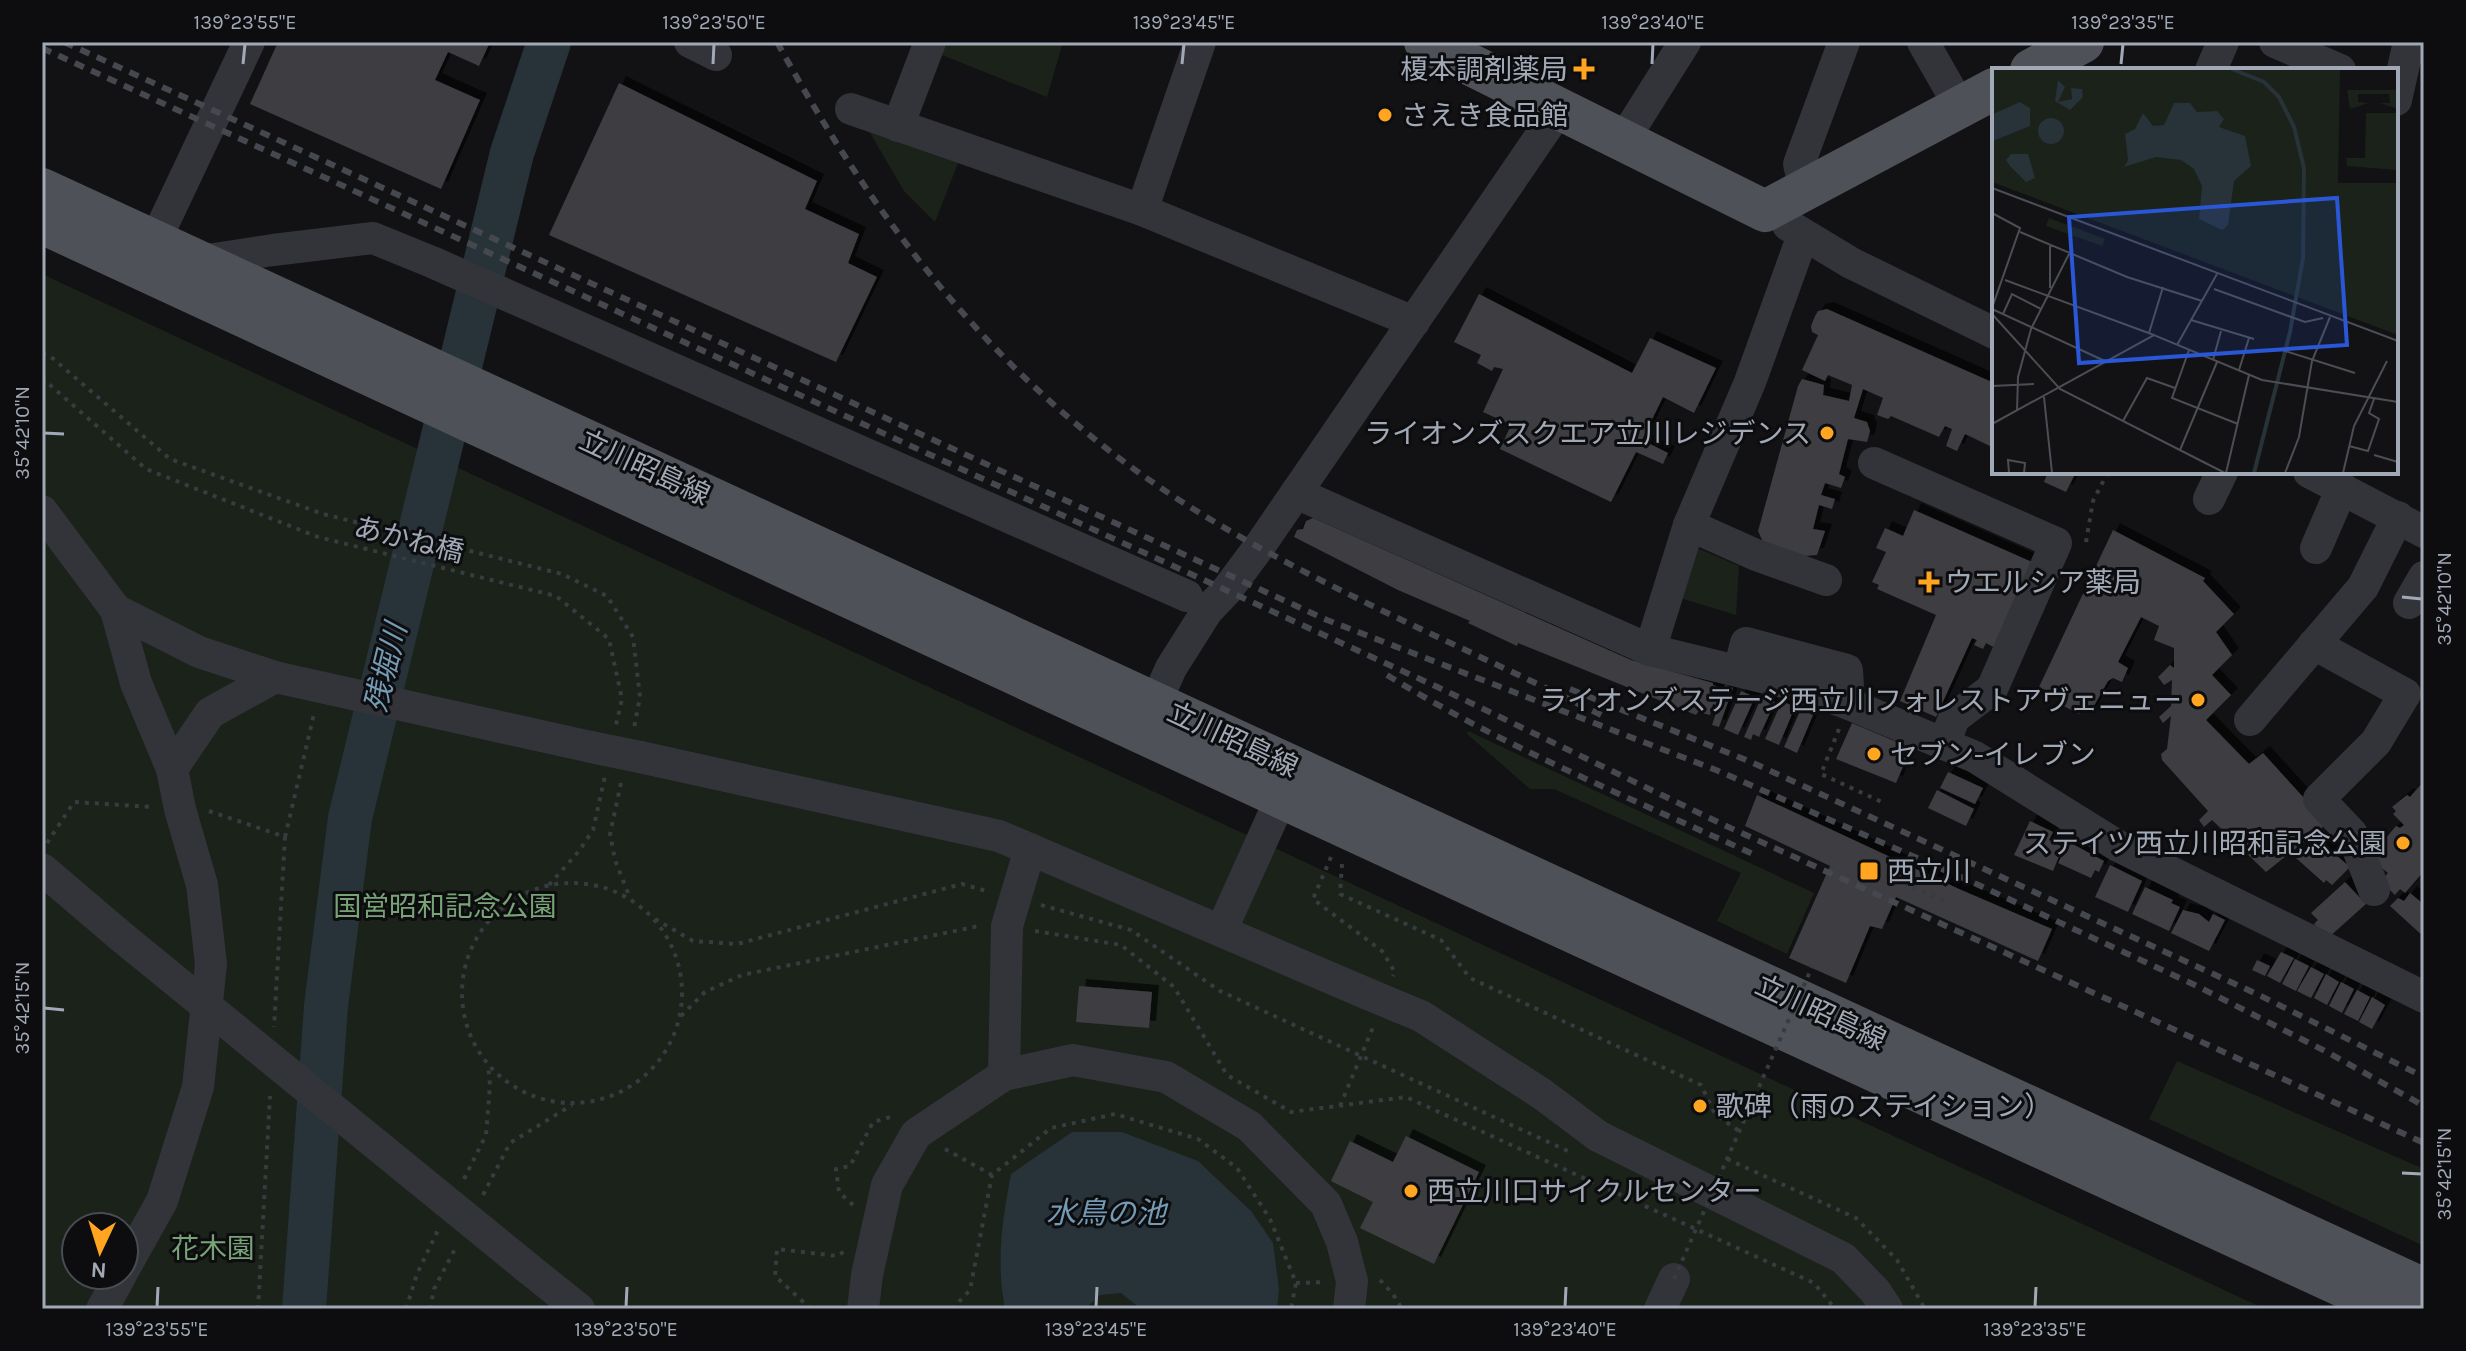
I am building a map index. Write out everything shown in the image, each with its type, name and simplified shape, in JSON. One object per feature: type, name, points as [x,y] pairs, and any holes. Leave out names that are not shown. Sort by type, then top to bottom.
[{"type":"main road","points":[[2035,68],[2083,42]]},
{"type":"main road","points":[[1444,46],[1765,211],[1977,98]]},
{"type":"main road","name":"立川昭島線","points":[[42,189],[148,255],[1149,718],[2424,1289]]},
{"type":"main road","name":"立川昭島線","points":[[42,223],[148,255],[201,261],[395,369]]},
{"type":"main road","name":"立川昭島線","points":[[1149,718],[1282,796],[2392,1309]]},
{"type":"street","points":[[148,255],[249,42]]},
{"type":"street","points":[[898,126],[930,42]]},
{"type":"street","points":[[1142,210],[1200,42]]},
{"type":"street","points":[[1624,139],[1685,42]]},
{"type":"street","points":[[1805,190],[1799,164],[1844,42]]},
{"type":"street","points":[[1923,42],[1977,98]]},
{"type":"street","points":[[2212,68],[2223,42]]},
{"type":"street","points":[[2403,99],[2409,42]]},
{"type":"street","points":[[2280,53],[2333,68]]},
{"type":"street","points":[[1149,718],[1171,668],[1207,611],[1235,579],[1296,493],[1560,108]]},
{"type":"street","points":[[851,109],[1142,210],[1414,322]]},
{"type":"street","points":[[1765,211],[1851,263],[1992,332]]},
{"type":"street","points":[[1650,650],[1689,525],[1750,382],[1803,235]]},
{"type":"street","points":[[201,261],[373,238],[1187,596]]},
{"type":"street","points":[[1874,463],[2056,543],[1992,689],[1954,718],[1944,744]]},
{"type":"street","points":[[2250,720],[2363,587],[2411,524],[2313,474]]},
{"type":"street","points":[[2316,548],[2342,488]]},
{"type":"street","points":[[1296,493],[1650,650],[1795,685],[1849,704],[1975,757],[2118,846],[2424,997]]},
{"type":"street","points":[[42,511],[116,610],[136,683],[172,769],[202,885],[211,964],[198,1087],[162,1201],[140,1240]]},
{"type":"street","points":[[1689,525],[1756,555],[1826,580]]},
{"type":"street","points":[[116,610],[199,652],[275,677],[999,836],[1421,1016],[1542,1094],[1598,1136],[1843,1258],[1875,1291],[1887,1309]]},
{"type":"street","points":[[2314,644],[2405,694],[2376,742],[2319,799],[2352,834],[2374,890]]},
{"type":"street","points":[[172,769],[210,713],[275,677]]},
{"type":"street","points":[[1221,931],[1282,796]]},
{"type":"street","points":[[1004,1075],[1011,912],[1030,849]]},
{"type":"street","points":[[42,869],[579,1309]]},
{"type":"street","points":[[863,1309],[867,1275],[887,1185],[906,1124],[1004,1075],[1073,1060],[1166,1077],[1249,1126],[1326,1204],[1342,1242],[1352,1281],[1349,1309]]},
{"type":"street","points":[[1660,1309],[1674,1279]]},
{"type":"street","points":[[102,1309],[112,1291]]},
{"type":"path","name":"あかね橋","points":[[42,354],[50,356],[170,459],[340,518],[562,574],[607,596],[633,637],[640,697],[632,753],[610,834],[615,860],[630,898]]},
{"type":"path","name":"あかね橋","points":[[42,378],[146,469],[318,537],[556,596],[609,639],[622,699],[604,749],[593,830],[549,885]]},
{"type":"path","points":[[285,837],[331,689]]},
{"type":"path","points":[[1849,704],[1821,774],[1884,803]]},
{"type":"path","points":[[1342,862],[1340,894],[1441,940],[1470,978],[1701,1085],[1715,1114],[1739,1131]]},
{"type":"path","points":[[1858,863],[1946,902],[1950,900]]},
{"type":"path","points":[[655,919],[676,955],[682,975],[683,995],[675,1036],[651,1071],[616,1095],[574,1103],[550,1101],[527,1093],[506,1081],[488,1065],[477,1049],[463,1014],[463,976],[475,941],[485,925],[506,905],[531,891],[549,885],[576,883],[604,887],[630,898],[655,919],[693,941],[737,944],[962,884],[1011,912],[1121,945],[1174,987],[1227,1075],[1291,1112],[1406,1097],[1814,1283],[1835,1309]]},
{"type":"path","points":[[681,1016],[705,992],[742,975],[992,923],[1011,912],[1131,930],[1220,991],[1578,1156]]},
{"type":"path","points":[[1674,1279],[1812,967]]},
{"type":"path","points":[[482,1196],[510,1143],[574,1103]]},
{"type":"path","points":[[952,1309],[970,1290],[992,1175],[1051,1128],[1115,1114],[1198,1139],[1237,1168],[1270,1219],[1296,1283],[1291,1309]]},
{"type":"path","points":[[811,1309],[775,1276],[777,1249],[837,1256],[877,1229],[839,1192],[836,1169],[850,1166],[873,1122],[906,1124],[992,1175]]},
{"type":"path","points":[[1694,1209],[1708,1216]]},
{"type":"path","points":[[430,1309],[434,1289],[462,1236]]},
{"type":"green space","points":[[936,42],[1063,42],[1047,97],[932,51]]},
{"type":"green space","points":[[869,131],[958,163],[935,222],[904,191]]},
{"type":"green space","name":"国営昭和記念公園","points":[[42,274],[2265,1309],[42,1309]]},
{"type":"green space","points":[[1695,547],[1739,566],[1736,615],[1677,597]]},
{"type":"green space","points":[[1468,731],[1814,893],[1787,954],[1717,921],[1741,873],[1554,789],[1530,789],[1467,734]]},
{"type":"green space","points":[[2177,1061],[2424,1169],[2424,1246],[2149,1119]]},
{"type":"water","name":"水鳥の池","points":[[1072,1132],[1122,1132],[1198,1161],[1251,1211],[1273,1243],[1279,1289],[1277,1309],[1141,1309],[1121,1293],[1100,1295],[1085,1309],[1005,1309],[1001,1241],[1011,1174]]},
{"type":"building","points":[[278,42],[490,42],[479,66],[448,52],[435,80],[480,100],[441,189],[250,104]]},
{"type":"building","points":[[619,83],[817,181],[805,209],[859,234],[848,263],[877,277],[836,362],[549,235]]},
{"type":"building","points":[[1479,294],[1632,373],[1650,338],[1716,368],[1694,413],[1663,397],[1642,440],[1668,453],[1663,464],[1636,452],[1611,502],[1500,449],[1511,425],[1483,412],[1503,369],[1494,367],[1492,371],[1477,363],[1481,355],[1454,342]]},
{"type":"building","name":"ライオンズスクエア立川レジデンス","points":[[1827,309],[1992,382],[1992,447],[1965,434],[1957,451],[1946,446],[1952,429],[1945,426],[1939,437],[1891,416],[1888,419],[1877,415],[1883,398],[1863,389],[1854,418],[1867,422],[1870,431],[1867,442],[1848,439],[1839,474],[1845,477],[1841,488],[1825,483],[1821,495],[1835,499],[1832,509],[1819,505],[1813,529],[1825,531],[1817,555],[1805,556],[1763,542],[1758,531],[1802,379],[1824,385],[1823,395],[1849,401],[1852,385],[1828,375],[1825,381],[1802,370],[1818,335],[1812,332],[1811,326],[1818,311]]},
{"type":"building","points":[[2047,474],[2075,474],[2066,492],[2044,482]]},
{"type":"building","points":[[1914,510],[2032,562],[1995,648],[1986,643],[1983,649],[1974,645],[1977,640],[1972,638],[1936,717],[1900,701],[1936,615],[1877,589],[1879,585],[1872,582],[1886,552],[1876,548],[1885,528],[1903,536]]},
{"type":"building","points":[[1313,518],[1631,660],[1713,683],[1721,688],[1716,705],[1713,704],[1710,715],[1698,712],[1696,715],[1518,643],[1517,646],[1294,537],[1306,521]]},
{"type":"building","name":"ライオンズステージ西立川フォレストアヴェニュー","points":[[2113,530],[2205,578],[2203,581],[2234,614],[2216,632],[2232,655],[2212,675],[2231,695],[2206,720],[2249,764],[2263,753],[2323,819],[2324,826],[2266,872],[2212,820],[2204,827],[2199,820],[2208,811],[2162,760],[2161,754],[2167,749],[2171,716],[2163,723],[2159,717],[2171,706],[2172,680],[2164,685],[2158,677],[2170,665],[2174,668],[2174,648],[2154,640],[2159,626],[2141,617],[2118,662],[2128,668],[2122,682],[2113,678],[2108,681],[2090,713],[2081,709],[2079,714],[2058,703],[2061,698],[2039,687]]},
{"type":"building","points":[[1725,685],[1733,688],[1719,727],[1712,725]]},
{"type":"building","points":[[1741,691],[1755,697],[1738,735],[1724,729]]},
{"type":"building","points":[[1762,696],[1775,702],[1759,737],[1753,734],[1751,740],[1744,737]]},
{"type":"building","points":[[1782,701],[1795,707],[1779,745],[1765,739]]},
{"type":"building","points":[[1801,709],[1813,715],[1797,753],[1784,747]]},
{"type":"building","points":[[1852,723],[1911,748],[1896,783],[1836,759]]},
{"type":"building","points":[[1948,772],[1983,788],[1975,804],[1940,788]]},
{"type":"building","name":"ステイツ西立川昭和記念公園","points":[[2424,781],[2424,871],[2405,893],[2400,889],[2395,895],[2381,881],[2388,873],[2369,858],[2396,826],[2400,828],[2404,825],[2393,814],[2396,811],[2392,807],[2407,795],[2410,797]]},
{"type":"building","points":[[1937,790],[1974,809],[1966,826],[1928,808]]},
{"type":"building","points":[[1757,795],[2052,929],[2038,961],[1896,897],[1882,929],[1870,926],[1846,983],[1789,958],[1830,866],[1745,826]]},
{"type":"building","points":[[2030,821],[2053,832],[2049,840],[2063,847],[2053,871],[2014,855]]},
{"type":"building","points":[[2316,838],[2350,867],[2332,885],[2326,880],[2324,883],[2296,858]]},
{"type":"building","points":[[2069,842],[2104,861],[2099,872],[2095,870],[2091,878],[2058,863]]},
{"type":"building","points":[[2110,865],[2142,881],[2128,912],[2095,897]]},
{"type":"building","points":[[2345,882],[2366,904],[2328,938],[2314,924],[2318,920],[2311,913]]},
{"type":"building","points":[[2145,887],[2173,900],[2171,903],[2180,907],[2169,931],[2132,914]]},
{"type":"building","points":[[2410,893],[2421,902],[2424,899],[2424,937],[2390,906],[2398,898],[2404,901]]},
{"type":"building","points":[[2183,910],[2199,914],[2209,922],[2213,914],[2225,920],[2209,951],[2171,933]]},
{"type":"building","points":[[2281,952],[2294,958],[2280,983],[2267,976]]},
{"type":"building","points":[[2295,959],[2309,966],[2296,991],[2282,984]]},
{"type":"building","points":[[2257,960],[2270,966],[2265,976],[2252,970]]},
{"type":"building","points":[[2311,967],[2324,974],[2311,998],[2297,991]]},
{"type":"building","points":[[2326,974],[2339,982],[2327,1005],[2314,998]]},
{"type":"building","points":[[2341,982],[2354,989],[2342,1013],[2329,1006]]},
{"type":"building","points":[[1079,986],[1152,992],[1149,1028],[1076,1022]]},
{"type":"building","points":[[2357,990],[2370,997],[2358,1021],[2344,1014]]},
{"type":"building","points":[[2372,997],[2385,1005],[2372,1029],[2359,1022]]},
{"type":"building","name":"西立川口サイクルセンター","points":[[1406,1136],[1479,1172],[1434,1264],[1360,1228],[1373,1202],[1331,1181],[1350,1141],[1393,1162]]},
{"type":"waterway","name":"残堀川","points":[[304,1309],[326,1006],[350,818],[512,153],[549,42]]},
{"type":"railway","points":[[64,42],[1327,620],[1716,770],[1972,882],[2197,986],[2327,1052],[2424,1106]]},
{"type":"railway","points":[[777,42],[857,175],[948,296],[998,351],[1053,404],[1112,453],[1176,498],[1280,559],[1607,718]]},
{"type":"railway","points":[[42,48],[1444,690],[1724,825],[2424,1143]]},
{"type":"railway","points":[[1387,675],[1521,748],[1753,854]]},
{"type":"railway","points":[[1570,689],[1751,762],[2259,995],[2424,1077]]},
{"type":"place","name":"榎本調剤薬局","points":[[1584,69]]},
{"type":"place","name":"さえき食品館","points":[[1385,115]]},
{"type":"place","name":"ライオンズスクエア立川レジデンス","points":[[1827,433]]},
{"type":"place","name":"ウエルシア薬局","points":[[1929,582]]},
{"type":"place","name":"ライオンズステージ西立川フォレストアヴェニュー","points":[[2198,700]]},
{"type":"place","name":"セブン-イレブン","points":[[1874,754]]},
{"type":"place","name":"ステイツ西立川昭和記念公園","points":[[2403,843]]},
{"type":"place","name":"西立川","points":[[1869,871]]},
{"type":"place","name":"歌碑（雨のステイション）","points":[[1700,1106]]},
{"type":"place","name":"西立川口サイクルセンター","points":[[1411,1191]]},
{"type":"park label","name":"花木園","points":[[213,1248]]}]
